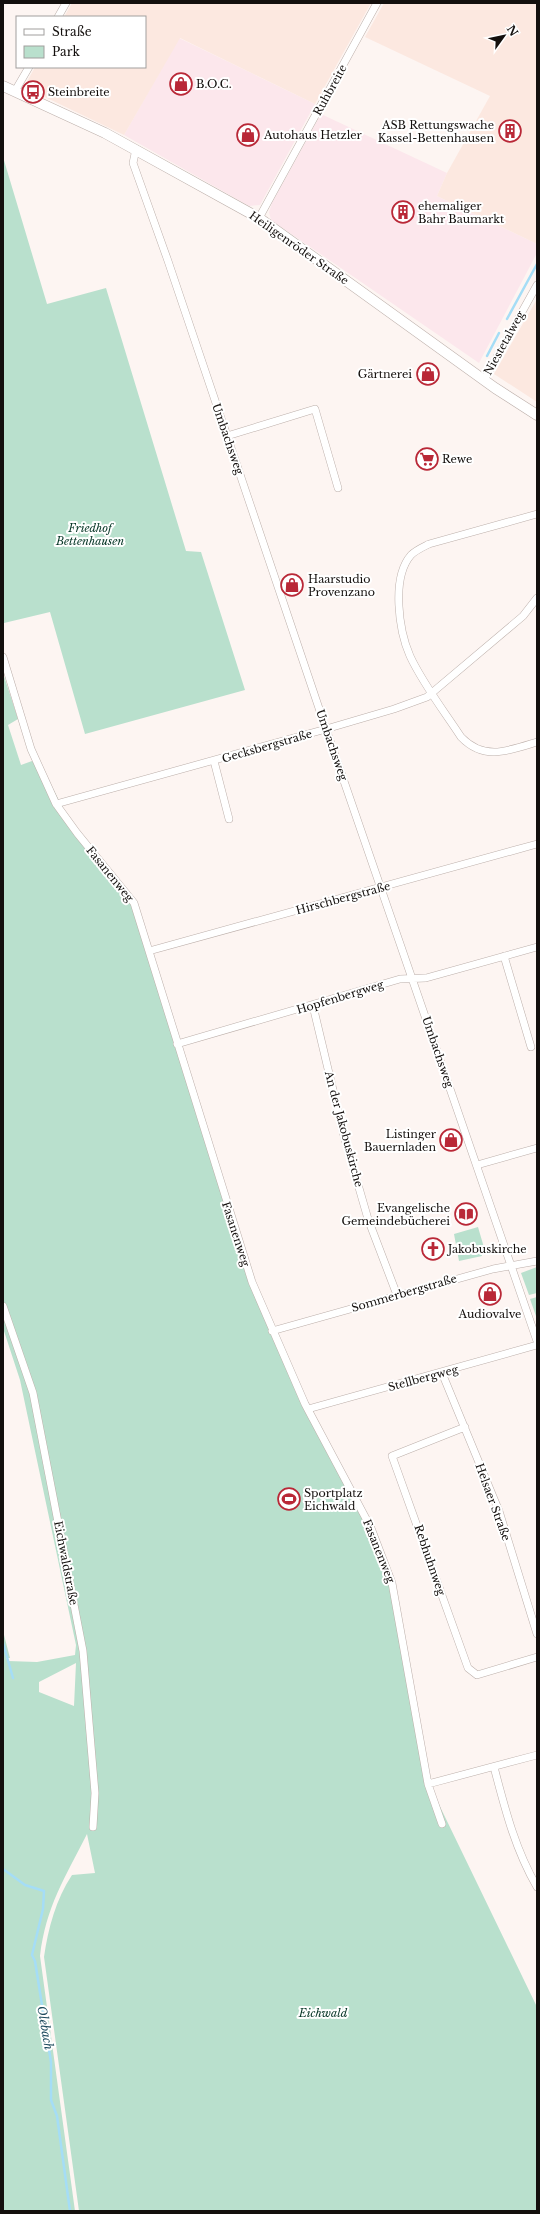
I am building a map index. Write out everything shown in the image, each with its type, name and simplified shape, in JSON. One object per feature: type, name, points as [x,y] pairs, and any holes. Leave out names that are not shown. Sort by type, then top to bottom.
[{"type":"street","points":[[59,16],[66,3]]},
{"type":"street","name":"Ruhbreite","points":[[259,218],[377,3]]},
{"type":"street","points":[[15,91],[28,68]]},
{"type":"street","name":"Heiligenröder Straße","points":[[3,86],[105,133],[259,218],[484,380],[537,415]]},
{"type":"street","name":"Umbachsweg","points":[[136,149],[133,163],[171,268],[326,729],[537,1341]]},
{"type":"street","name":"Niestetalweg","points":[[484,380],[537,285]]},
{"type":"street","points":[[227,436],[315,409],[338,488]]},
{"type":"street","points":[[537,514],[429,544],[415,552],[406,562],[400,582],[399,596],[403,635],[410,657],[461,737],[474,749],[482,752],[493,752],[537,742]]},
{"type":"street","name":"Gecksbergstraße","points":[[56,804],[214,761],[394,709],[432,693],[524,616],[537,598]]},
{"type":"street","name":"Fasanenweg","points":[[3,657],[31,749],[56,804],[77,833],[134,903],[237,1240],[272,1331],[308,1409],[372,1528],[392,1583],[428,1784],[442,1824]]},
{"type":"street","points":[[214,761],[229,819]]},
{"type":"street","name":"Hirschbergstraße","points":[[149,951],[537,844]]},
{"type":"street","name":"Hopfenbergweg","points":[[176,1044],[313,1006],[400,979],[426,978],[537,947]]},
{"type":"street","points":[[504,956],[531,1048]]},
{"type":"street","name":"An der Jakobuskirche","points":[[313,1006],[344,1136],[364,1204],[397,1295]]},
{"type":"street","points":[[477,1165],[537,1148]]},
{"type":"street","name":"Sommerbergstraße","points":[[272,1331],[397,1295],[512,1265],[537,1261]]},
{"type":"street","name":"Eichwaldstraße","points":[[3,1306],[33,1393],[83,1651],[95,1792],[93,1826]]},
{"type":"street","name":"Stellbergweg","points":[[308,1409],[442,1373],[537,1345]]},
{"type":"street","name":"Helsaer Straße","points":[[442,1373],[499,1511],[537,1634]]},
{"type":"street","name":"Rebhuhnweg","points":[[465,1427],[392,1456],[415,1516],[468,1668],[477,1675],[537,1657]]},
{"type":"street","points":[[428,1784],[537,1755]]},
{"type":"street","points":[[494,1767],[511,1831],[526,1868],[537,1887]]},
{"type":"shaded area","points":[[72,3],[371,3],[315,104],[180,38],[124,135],[24,87],[34,68],[146,68],[146,16],[65,16]]},
{"type":"shaded area","points":[[384,3],[537,3],[537,244],[437,196],[447,173],[490,96],[365,37]]},
{"type":"shaded area","points":[[179,38],[315,104],[260,205],[249,206],[124,135]]},
{"type":"shaded area","points":[[321,114],[447,173],[437,196],[537,244],[537,253],[479,363],[271,220],[269,212],[272,203]]},
{"type":"shaded area","points":[[537,299],[537,402],[494,374]]},
{"type":"green space","name":"Friedhof Bettenhausen","points":[[3,157],[47,304],[106,288],[186,551],[201,552],[245,690],[85,734],[50,612],[4,623]]},
{"type":"green space","name":"Eichwald","points":[[3,673],[18,719],[8,725],[21,765],[32,761],[49,781],[64,810],[78,832],[136,902],[254,1281],[290,1366],[394,1582],[431,1788],[537,2007],[537,2211],[79,2211],[44,1957],[57,1904],[66,1884],[72,1875],[95,1873],[87,1834],[64,1879],[52,1907],[43,1938],[40,1956],[75,2211],[3,2211],[3,1631],[10,1658],[6,1658],[8,1661],[37,1662],[75,1655],[76,1645],[20,1380],[3,1328]],"holes":[[[76,1663],[74,1706],[39,1692],[39,1682]]]},
{"type":"green space","points":[[478,1227],[485,1251],[481,1253],[482,1256],[459,1261],[454,1234]]},
{"type":"green space","points":[[537,1267],[537,1293],[529,1295],[521,1273]]},
{"type":"green space","points":[[537,1297],[537,1319],[530,1299]]},
{"type":"waterway","points":[[507,319],[537,264]]},
{"type":"waterway","points":[[487,356],[499,333]]},
{"type":"waterway","points":[[3,1643],[13,1678]]},
{"type":"waterway","name":"Olebach","points":[[3,1869],[25,1885],[44,1891],[43,1909],[32,1955],[35,1961],[51,2062],[51,2100],[57,2116],[70,2211]]},
{"type":"place","name":"B.O.C.","points":[[181,84]]},
{"type":"place","name":"Steinbreite","points":[[33,92]]},
{"type":"place","name":"ASB Rettungswache Kassel-Bettenhausen","points":[[510,131]]},
{"type":"place","name":"Autohaus Hetzler","points":[[248,135]]},
{"type":"place","name":"ehemaliger Bahr Baumarkt","points":[[403,212]]},
{"type":"place","name":"Gärtnerei","points":[[428,374]]},
{"type":"place","name":"Rewe","points":[[427,459]]},
{"type":"place","name":"Haarstudio Provenzano","points":[[292,585]]},
{"type":"place","name":"Listinger Bauernladen","points":[[451,1140]]},
{"type":"place","name":"Evangelische Gemeindebücherei","points":[[466,1214]]},
{"type":"place","name":"Jakobuskirche","points":[[433,1249]]},
{"type":"place","name":"Audiovalve","points":[[490,1294]]},
{"type":"place","name":"Sportplatz Eichwald","points":[[289,1499]]}]
